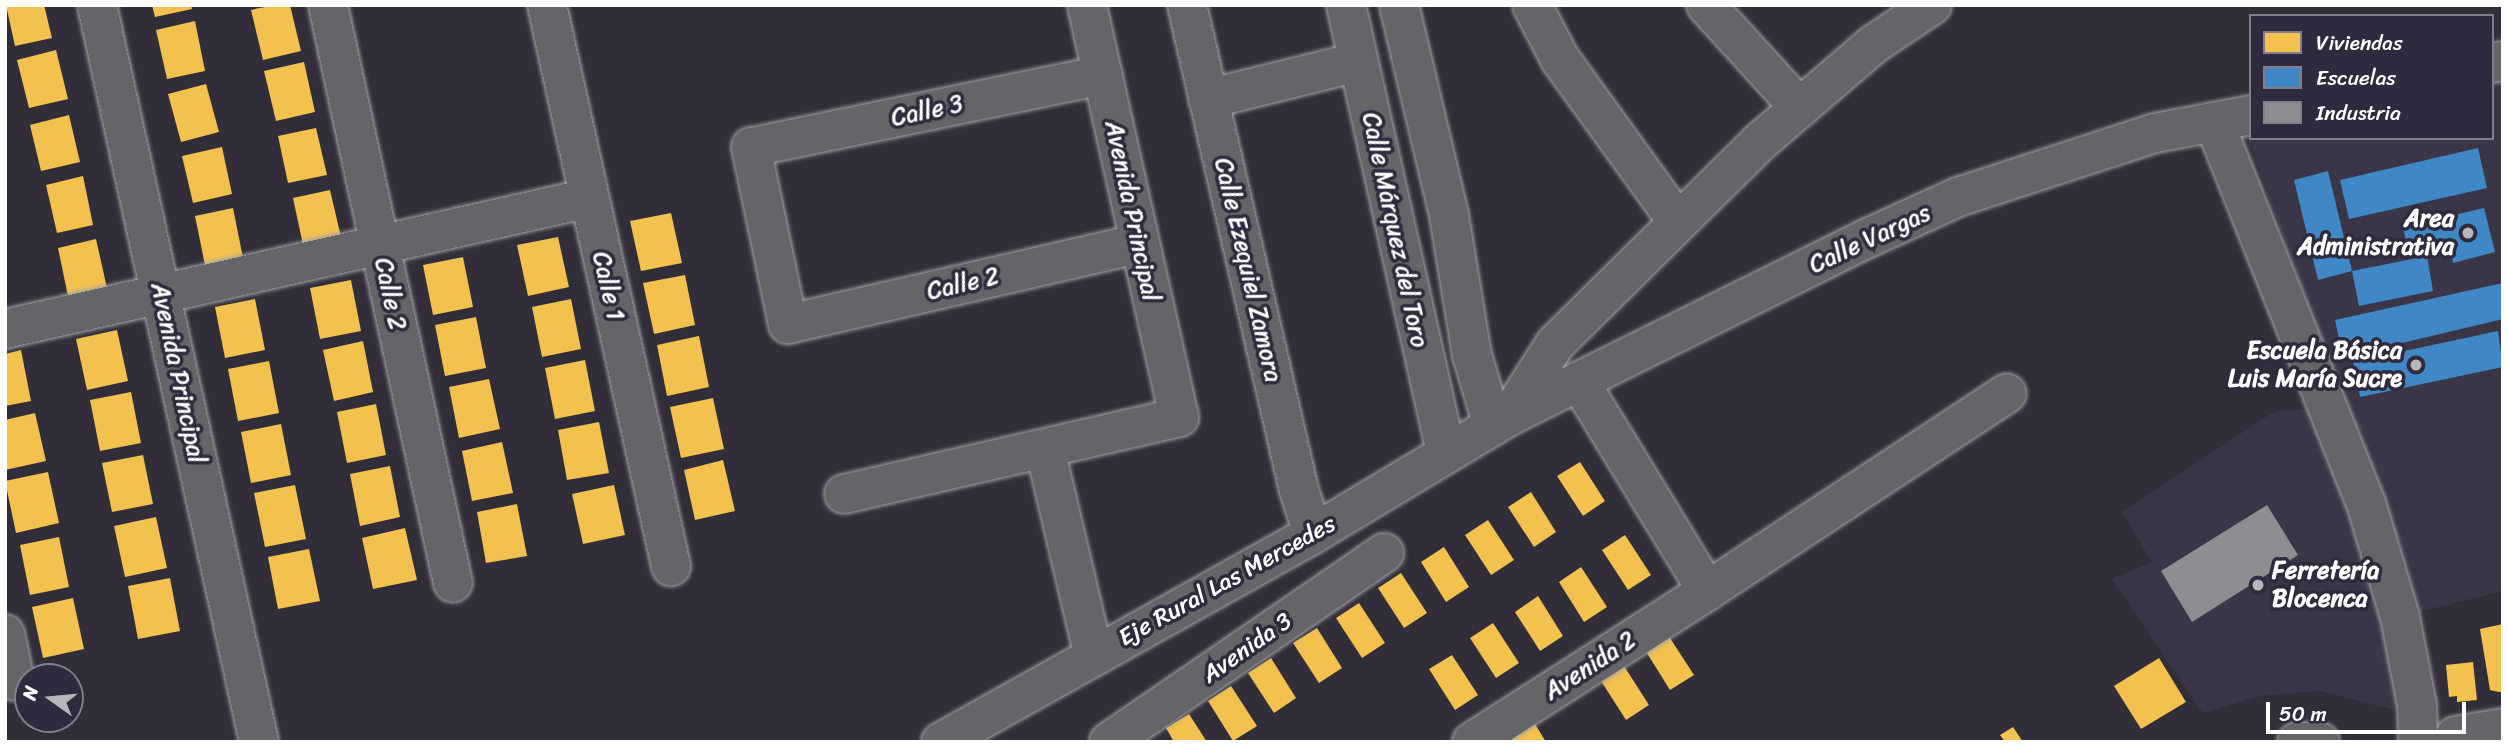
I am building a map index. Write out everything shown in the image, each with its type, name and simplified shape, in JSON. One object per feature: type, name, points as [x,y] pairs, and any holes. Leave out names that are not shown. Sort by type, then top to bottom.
[{"type":"street","name":"Avenida Principal","points":[[97,5],[259,742]]},
{"type":"street","name":"Calle 2","points":[[328,5],[453,583]]},
{"type":"street","name":"Calle 1","points":[[547,5],[671,566]]},
{"type":"street","name":"Avenida Principal","points":[[1045,449],[1179,417],[1138,244],[1087,5]]},
{"type":"street","name":"Calle Ezequiel Zamora","points":[[1187,5],[1298,487],[1313,534]]},
{"type":"street","name":"Calle Márquez del Toro","points":[[1346,5],[1446,454]]},
{"type":"street","points":[[1399,5],[1448,215],[1472,355],[1501,421]]},
{"type":"street","points":[[1532,5],[1560,59],[1678,222]]},
{"type":"street","points":[[1706,5],[1799,107]]},
{"type":"street","points":[[1501,421],[1555,344],[1678,222],[1799,107],[1918,11]]},
{"type":"street","points":[[1208,99],[1359,62]]},
{"type":"street","name":"Calle 3","points":[[788,324],[751,147],[1102,75]]},
{"type":"street","name":"Calle Vargas","points":[[1501,421],[1958,197],[2155,134],[2249,115]]},
{"type":"street","points":[[2214,122],[2366,503],[2400,617],[2417,705],[2436,739],[2503,728]]},
{"type":"street","points":[[5,328],[589,198]]},
{"type":"street","name":"Calle 2","points":[[788,324],[1138,244]]},
{"type":"street","points":[[1579,381],[1707,591]]},
{"type":"street","name":"Avenida 2","points":[[1472,742],[2007,393]]},
{"type":"street","name":"Eje Rural Las Mercedes","points":[[941,742],[1313,534],[1501,421]]},
{"type":"street","points":[[844,494],[1045,449],[1094,656]]},
{"type":"street","name":"Avenida 3","points":[[1128,737],[1384,553]]},
{"type":"street","points":[[5,634],[14,676]]},
{"type":"street","points":[[2297,742],[2320,742]]},
{"type":"shaded area","name":"Escuela Básica Luis María Sucre","points":[[2503,80],[2503,591],[2418,612],[2248,138],[2494,140],[2494,82]]},
{"type":"shaded area","points":[[2312,409],[2359,517],[2399,711],[2320,691],[2260,696],[2203,713],[2112,579],[2152,562],[2122,512],[2275,411]]},
{"type":"building: Viviendas","points":[[6,5],[44,5],[52,38],[15,46]]},
{"type":"building: Viviendas","points":[[152,5],[191,5],[192,9],[155,17]]},
{"type":"building: Viviendas","points":[[290,5],[301,51],[263,60],[251,10]]},
{"type":"building: Viviendas","points":[[195,21],[205,71],[167,79],[156,30]]},
{"type":"building: Viviendas","points":[[56,50],[68,99],[29,108],[17,60]]},
{"type":"building: Viviendas","points":[[304,62],[315,112],[276,121],[264,71]]},
{"type":"building: Viviendas","points":[[206,84],[219,132],[181,142],[168,94]]},
{"type":"building: Viviendas","points":[[69,115],[80,162],[41,171],[30,125]]},
{"type":"building: Viviendas","points":[[316,128],[327,175],[288,183],[278,136]]},
{"type":"building: Viviendas","points":[[222,147],[232,194],[193,203],[182,156]]},
{"type":"building: Viviendas","points":[[83,176],[93,225],[57,233],[46,185]]},
{"type":"building: Viviendas","points":[[330,190],[341,237],[303,245],[293,198]]},
{"type":"building: Viviendas","points":[[233,208],[243,258],[205,265],[195,216]]},
{"type":"building: Viviendas","points":[[671,213],[682,263],[641,271],[630,221]]},
{"type":"building: Viviendas","points":[[558,237],[569,287],[528,296],[517,245]]},
{"type":"building: Viviendas","points":[[96,239],[107,288],[68,296],[58,248]]},
{"type":"building: Viviendas","points":[[463,257],[473,307],[433,315],[423,265]]},
{"type":"building: Viviendas","points":[[685,275],[695,325],[654,334],[643,283]]},
{"type":"building: Viviendas","points":[[351,280],[361,331],[320,339],[310,288]]},
{"type":"building: Viviendas","points":[[255,299],[265,350],[225,358],[215,307]]},
{"type":"building: Viviendas","points":[[571,299],[581,349],[542,357],[532,307]]},
{"type":"building: Viviendas","points":[[476,317],[486,368],[445,376],[435,325]]},
{"type":"building: Viviendas","points":[[117,330],[128,381],[87,390],[76,339]]},
{"type":"building: Viviendas","points":[[699,336],[709,387],[667,396],[657,345]]},
{"type":"building: Viviendas","points":[[363,341],[373,392],[334,401],[323,350]]},
{"type":"building: Viviendas","points":[[21,350],[31,401],[5,406],[5,354]]},
{"type":"building: Viviendas","points":[[585,360],[595,411],[555,419],[545,368]]},
{"type":"building: Viviendas","points":[[269,361],[279,413],[238,421],[228,369]]},
{"type":"building: Viviendas","points":[[489,379],[500,429],[459,438],[449,387]]},
{"type":"building: Viviendas","points":[[131,392],[141,443],[100,451],[90,400]]},
{"type":"building: Viviendas","points":[[713,398],[724,449],[681,458],[670,407]]},
{"type":"building: Viviendas","points":[[376,404],[386,455],[347,463],[337,412]]},
{"type":"building: Viviendas","points":[[35,413],[46,461],[5,470],[5,420]]},
{"type":"building: Viviendas","points":[[599,422],[609,473],[567,480],[558,430]]},
{"type":"building: Viviendas","points":[[281,424],[291,475],[251,483],[241,432]]},
{"type":"building: Viviendas","points":[[502,442],[513,493],[472,501],[462,451]]},
{"type":"building: Viviendas","points":[[143,455],[153,504],[112,512],[102,463]]},
{"type":"building: Viviendas","points":[[723,460],[735,511],[695,520],[684,470]]},
{"type":"building: Viviendas","points":[[1580,462],[1605,501],[1583,516],[1557,476]]},
{"type":"building: Viviendas","points":[[390,466],[400,517],[360,526],[350,474]]},
{"type":"building: Viviendas","points":[[48,472],[59,523],[16,533],[5,481]]},
{"type":"building: Viviendas","points":[[295,485],[306,539],[265,547],[254,493]]},
{"type":"building: Viviendas","points":[[614,485],[625,535],[583,544],[572,494]]},
{"type":"building: Viviendas","points":[[1531,492],[1556,532],[1534,547],[1508,507]]},
{"type":"building: Viviendas","points":[[517,504],[527,556],[486,563],[477,512]]},
{"type":"building: Viviendas","points":[[156,517],[167,568],[125,577],[114,526]]},
{"type":"building: Viviendas","points":[[1488,520],[1514,560],[1491,575],[1465,535]]},
{"type":"building: Viviendas","points":[[405,528],[417,580],[373,589],[362,538]]},
{"type":"building: Viviendas","points":[[1625,535],[1651,575],[1628,590],[1602,550]]},
{"type":"building: Viviendas","points":[[59,537],[69,587],[30,595],[20,545]]},
{"type":"building: Viviendas","points":[[1444,547],[1469,587],[1446,602],[1421,562]]},
{"type":"building: Viviendas","points":[[309,549],[320,601],[278,609],[268,557]]},
{"type":"building: Viviendas","points":[[1581,567],[1607,607],[1584,622],[1559,582]]},
{"type":"building: Viviendas","points":[[1401,573],[1427,613],[1404,628],[1378,588]]},
{"type":"building: Viviendas","points":[[170,578],[180,631],[138,639],[128,586]]},
{"type":"building: Viviendas","points":[[1538,596],[1563,636],[1540,651],[1515,612]]},
{"type":"building: Viviendas","points":[[73,598],[84,649],[43,658],[32,607]]},
{"type":"building: Viviendas","points":[[1359,603],[1385,643],[1362,658],[1336,618]]},
{"type":"building: Viviendas","points":[[1493,623],[1519,663],[1496,678],[1470,638]]},
{"type":"building: Viviendas","points":[[2503,624],[2503,692],[2499,692],[2490,690],[2480,629]]},
{"type":"building: Viviendas","points":[[1317,628],[1342,668],[1319,683],[1293,643]]},
{"type":"building: Viviendas","points":[[1668,635],[1694,675],[1670,690],[1645,650]]},
{"type":"building: Viviendas","points":[[1452,655],[1478,695],[1455,710],[1429,669]]},
{"type":"building: Viviendas","points":[[1271,658],[1296,698],[1274,713],[1248,673]]},
{"type":"building: Viviendas","points":[[2159,658],[2186,702],[2141,729],[2114,686]]},
{"type":"building: Viviendas","points":[[2473,662],[2477,700],[2457,702],[2457,696],[2449,697],[2446,665]]},
{"type":"building: Viviendas","points":[[1624,666],[1649,705],[1626,720],[1601,681]]},
{"type":"building: Viviendas","points":[[1231,686],[1257,726],[1233,741],[1208,701]]},
{"type":"building: Viviendas","points":[[1189,714],[1207,742],[1174,742],[1166,728]]},
{"type":"building: Viviendas","points":[[1535,724],[1546,742],[1513,742],[1512,739]]},
{"type":"building: Viviendas","points":[[2013,727],[2023,742],[2005,742],[2000,735]]},
{"type":"building: Escuelas","points":[[2478,148],[2487,188],[2349,219],[2340,180]]},
{"type":"building: Escuelas","points":[[2328,171],[2352,271],[2318,280],[2294,180]]},
{"type":"building: Escuelas","name":"Area Administrativa","points":[[2484,208],[2495,252],[2453,263],[2450,248],[2409,256],[2403,227]]},
{"type":"building: Escuelas","points":[[2427,256],[2433,291],[2359,306],[2352,271]]},
{"type":"building: Escuelas","points":[[2503,283],[2503,319],[2343,357],[2335,320]]},
{"type":"building: Escuelas","points":[[2498,331],[2503,367],[2360,397],[2353,362]]},
{"type":"building: Industria","points":[[2267,505],[2298,555],[2192,622],[2161,571]]},
{"type":"place","name":"Area Administrativa","points":[[2468,233]]},
{"type":"place","name":"Escuela Básica Luis María Sucre","points":[[2416,365]]},
{"type":"place","name":"Ferretería Blocenca","points":[[2258,585]]}]
